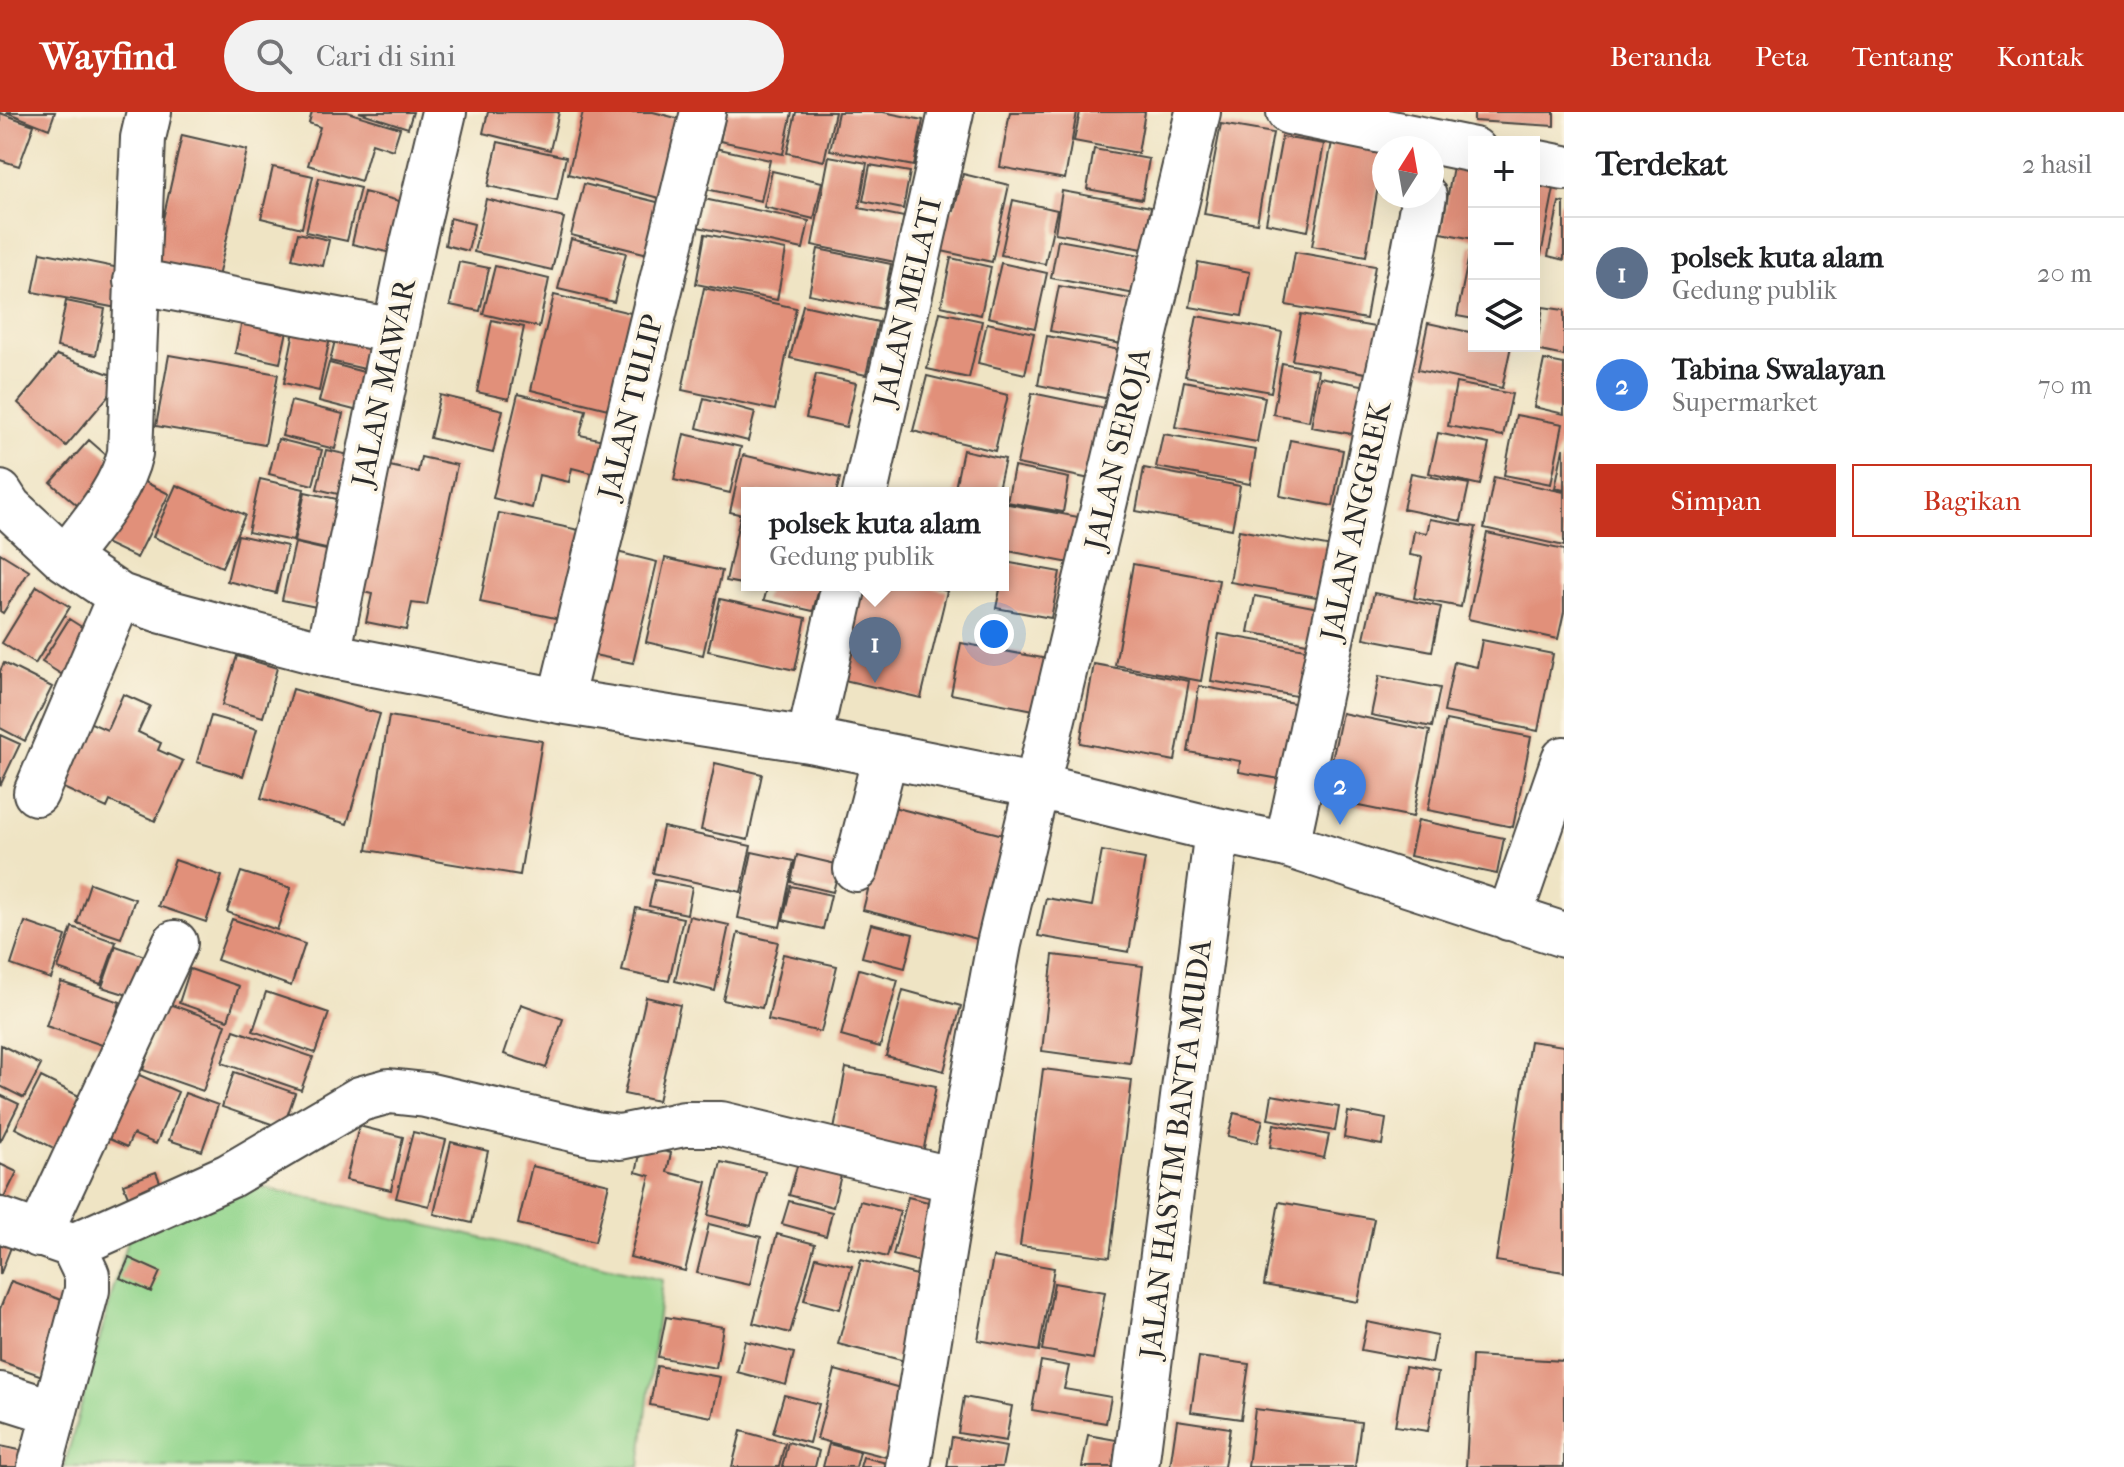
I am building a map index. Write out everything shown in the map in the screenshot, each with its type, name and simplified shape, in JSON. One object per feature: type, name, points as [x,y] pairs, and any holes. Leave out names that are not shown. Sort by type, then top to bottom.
[{"type":"street","points":[[65,559],[110,499],[126,472],[130,453],[143,138],[149,112]]},
{"type":"street","name":"JALAN MAWAR","points":[[328,655],[413,243],[444,112]]},
{"type":"street","name":"JALAN TULIP","points":[[560,701],[703,112]]},
{"type":"street","name":"JALAN MELATI","points":[[866,487],[951,112]]},
{"type":"street","name":"JALAN SEROJA","points":[[908,1467],[955,1180],[999,944],[1198,112]]},
{"type":"street","points":[[1289,112],[1356,118],[1446,147]]},
{"type":"street","points":[[1540,163],[1564,168]]},
{"type":"street","name":"JALAN ANGGREK","points":[[1287,845],[1422,208]]},
{"type":"street","points":[[136,281],[395,331]]},
{"type":"street","points":[[3,509],[65,559],[120,596],[163,611],[328,655],[560,701],[809,740],[1038,786],[1287,845],[1564,935]]},
{"type":"street","points":[[809,740],[843,591]]},
{"type":"street","points":[[36,793],[120,596]]},
{"type":"street","points":[[856,869],[885,756]]},
{"type":"street","points":[[1509,918],[1564,759]]},
{"type":"street","name":"JALAN HASYIM BANTA MUDA","points":[[1136,1467],[1217,830]]},
{"type":"street","points":[[38,1234],[175,943]]},
{"type":"street","points":[[38,1234],[229,1176],[360,1099],[389,1091],[426,1095],[620,1137],[684,1124],[721,1124],[955,1180]]},
{"type":"street","points":[[38,1234],[87,1275],[87,1290],[40,1467]]},
{"type":"street","points":[[0,1395],[54,1412]]},
{"type":"green space","points":[[244,1183],[662,1280],[640,1467],[64,1467],[128,1237]]},
{"type":"building","points":[[6,112],[55,112],[49,129]]},
{"type":"building","points":[[312,112],[347,112],[400,128],[393,150],[372,143],[361,181],[308,165],[320,127],[309,123]]},
{"type":"building","points":[[359,112],[413,112],[408,128]]},
{"type":"building","points":[[488,112],[559,112],[550,150],[483,133]]},
{"type":"building","points":[[583,112],[653,112],[680,119],[659,198],[568,174]]},
{"type":"building","points":[[726,112],[792,112],[783,154],[720,141]]},
{"type":"building","points":[[796,112],[835,112],[824,161],[787,153]]},
{"type":"building","points":[[838,112],[883,112],[923,120],[914,166],[830,150]]},
{"type":"building","points":[[1010,112],[1077,112],[1065,179],[1000,167]]},
{"type":"building","points":[[1080,112],[1145,112],[1138,153],[1074,141]]},
{"type":"building","points":[[1474,112],[1554,112],[1554,126],[1474,121]]},
{"type":"building","points":[[0,113],[34,125],[19,166],[0,160]]},
{"type":"building","points":[[1221,124],[1273,133],[1257,223],[1204,214]]},
{"type":"building","points":[[182,135],[247,150],[215,290],[150,277]]},
{"type":"building","points":[[1282,137],[1324,144],[1308,231],[1266,223]]},
{"type":"building","points":[[498,142],[566,157],[557,201],[488,186]]},
{"type":"building","points":[[1332,142],[1372,150],[1374,208],[1366,256],[1312,246]]},
{"type":"building","points":[[715,148],[770,160],[761,201],[706,189]]},
{"type":"building","points":[[1094,149],[1149,159],[1142,199],[1087,189]]},
{"type":"building","points":[[829,156],[867,163],[859,208],[904,217],[895,262],[812,245]]},
{"type":"building","points":[[870,165],[910,172],[903,209],[863,201]]},
{"type":"building","points":[[273,167],[313,176],[302,228],[261,218]]},
{"type":"building","points":[[1453,167],[1468,170],[1468,238],[1441,233]]},
{"type":"building","points":[[772,171],[822,182],[814,219],[764,207]]},
{"type":"building","points":[[963,174],[1009,185],[992,262],[937,250],[946,209],[954,211]]},
{"type":"building","points":[[1540,174],[1556,178],[1540,255]]},
{"type":"building","points":[[319,178],[360,188],[347,241],[306,232]]},
{"type":"building","points":[[584,184],[661,203],[648,254],[571,235]]},
{"type":"building","points":[[1062,191],[1151,207],[1143,249],[1055,233]]},
{"type":"building","points":[[364,192],[411,204],[400,255],[352,244]]},
{"type":"building","points":[[486,199],[564,218],[552,270],[474,252]]},
{"type":"building","points":[[704,199],[809,221],[803,249],[698,227]]},
{"type":"building","points":[[1013,200],[1057,210],[1045,264],[1001,255]]},
{"type":"building","points":[[1559,202],[1564,203],[1564,260],[1548,256]]},
{"type":"building","points":[[450,218],[474,224],[468,251],[445,245]]},
{"type":"building","points":[[298,233],[329,240],[323,266],[292,259]]},
{"type":"building","points":[[705,234],[786,250],[777,300],[696,284]]},
{"type":"building","points":[[571,239],[626,253],[614,302],[558,289]]},
{"type":"building","points":[[1058,240],[1141,255],[1135,294],[1051,278]]},
{"type":"building","points":[[818,249],[891,264],[882,309],[809,294]]},
{"type":"building","points":[[41,252],[124,269],[117,308],[33,292]]},
{"type":"building","points":[[1295,252],[1375,266],[1366,319],[1286,305]]},
{"type":"building","points":[[951,258],[991,267],[981,315],[941,306]]},
{"type":"building","points":[[1468,260],[1468,318],[1457,316]]},
{"type":"building","points":[[459,262],[489,268],[480,311],[450,305]]},
{"type":"building","points":[[1198,262],[1250,272],[1242,316],[1190,307]]},
{"type":"building","points":[[1001,263],[1047,273],[1035,328],[988,317]]},
{"type":"building","points":[[495,266],[549,279],[539,327],[483,314]]},
{"type":"building","points":[[1059,286],[1130,299],[1122,344],[1050,331]]},
{"type":"building","points":[[704,288],[796,308],[775,410],[682,390]]},
{"type":"building","points":[[554,295],[635,314],[612,410],[531,390]]},
{"type":"building","points":[[66,301],[105,309],[96,355],[57,347]]},
{"type":"building","points":[[803,305],[878,322],[866,375],[790,358]]},
{"type":"building","points":[[1543,307],[1564,310],[1564,356],[1540,351]]},
{"type":"building","points":[[244,312],[289,322],[280,363],[235,353]]},
{"type":"building","points":[[940,312],[982,321],[969,378],[927,369]]},
{"type":"building","points":[[1301,314],[1386,329],[1377,375],[1292,360]]},
{"type":"building","points":[[1197,316],[1282,332],[1271,392],[1185,376]]},
{"type":"building","points":[[492,320],[524,327],[509,399],[477,392]]},
{"type":"building","points":[[987,323],[1034,333],[1025,374],[978,363]]},
{"type":"building","points":[[1428,323],[1468,332],[1468,352],[1510,352],[1502,388],[1418,370]]},
{"type":"building","points":[[339,324],[390,336],[382,373],[330,361]]},
{"type":"building","points":[[294,331],[330,338],[319,391],[284,383]]},
{"type":"building","points":[[1047,336],[1125,351],[1115,400],[1038,385]]},
{"type":"building","points":[[57,355],[123,379],[66,446],[18,403]]},
{"type":"building","points":[[169,355],[278,374],[265,445],[156,426]]},
{"type":"building","points":[[1544,360],[1564,364],[1564,414],[1534,407]]},
{"type":"building","points":[[329,363],[379,376],[370,414],[319,401]]},
{"type":"building","points":[[1282,363],[1318,370],[1309,421],[1273,414]]},
{"type":"building","points":[[816,374],[856,383],[846,427],[806,418]]},
{"type":"building","points":[[927,376],[1008,395],[995,451],[913,431]]},
{"type":"building","points":[[1320,377],[1367,386],[1358,435],[1311,427]]},
{"type":"building","points":[[1184,381],[1265,397],[1257,442],[1175,427]]},
{"type":"building","points":[[1456,383],[1512,394],[1503,436],[1448,426]]},
{"type":"building","points":[[1032,393],[1110,409],[1095,480],[1017,464]]},
{"type":"building","points":[[518,394],[586,410],[580,435],[608,441],[600,475],[572,468],[569,482],[539,475],[532,508],[493,498]]},
{"type":"building","points":[[440,395],[503,410],[493,453],[430,438]]},
{"type":"building","points":[[704,398],[755,412],[748,441],[697,428]]},
{"type":"building","points":[[291,401],[343,414],[335,449],[282,436]]},
{"type":"building","points":[[1516,415],[1563,424],[1551,484],[1504,475]]},
{"type":"building","points":[[1438,433],[1489,444],[1480,485],[1429,473]]},
{"type":"building","points":[[684,434],[741,447],[730,493],[674,480]]},
{"type":"building","points":[[1163,434],[1256,450],[1250,484],[1156,467]]},
{"type":"building","points":[[278,439],[322,450],[313,485],[269,474]]},
{"type":"building","points":[[89,440],[121,468],[84,511],[51,483]]},
{"type":"building","points":[[1290,440],[1343,450],[1333,506],[1280,496]]},
{"type":"building","points":[[1564,449],[1564,490],[1555,488]]},
{"type":"building","points":[[326,450],[368,459],[359,499],[317,489]]},
{"type":"building","points":[[963,450],[1005,459],[998,487],[955,487]]},
{"type":"building","points":[[743,455],[840,478],[838,487],[741,487],[741,515],[730,512]]},
{"type":"building","points":[[421,457],[457,465],[427,605],[412,603],[406,630],[366,622],[372,594],[354,590],[380,464],[418,472]]},
{"type":"building","points":[[1014,467],[1069,478],[1063,512],[1009,502]]},
{"type":"building","points":[[1144,468],[1240,486],[1232,529],[1136,511]]},
{"type":"building","points":[[1411,473],[1469,484],[1461,521],[1403,509]]},
{"type":"building","points":[[133,476],[169,494],[137,558],[101,541]]},
{"type":"building","points":[[1494,477],[1564,492],[1564,546],[1484,528]]},
{"type":"building","points":[[260,479],[304,489],[293,541],[248,532]]},
{"type":"building","points":[[176,485],[245,515],[222,567],[153,537]]},
{"type":"building","points":[[305,492],[355,503],[344,553],[294,542]]},
{"type":"building","points":[[1009,504],[1089,519],[1080,565],[1009,551]]},
{"type":"building","points":[[499,513],[593,533],[574,622],[480,602]]},
{"type":"building","points":[[740,517],[741,517],[741,584],[726,581]]},
{"type":"building","points":[[1430,519],[1476,527],[1461,607],[1414,598],[1422,557],[1410,555],[1414,531],[1427,533]]},
{"type":"building","points":[[1239,530],[1332,547],[1323,598],[1230,582]]},
{"type":"building","points":[[1487,533],[1564,550],[1564,612],[1558,639],[1468,619]]},
{"type":"building","points":[[238,535],[287,546],[276,593],[227,581]]},
{"type":"building","points":[[295,543],[344,554],[331,610],[282,600]]},
{"type":"building","points":[[613,551],[657,562],[633,663],[589,654]]},
{"type":"building","points":[[0,553],[29,571],[3,613],[0,611]]},
{"type":"building","points":[[665,558],[722,571],[703,655],[646,642]]},
{"type":"building","points":[[1009,563],[1060,572],[1051,618],[996,608],[1000,591],[1009,591]]},
{"type":"building","points":[[1133,564],[1219,580],[1201,681],[1115,665]]},
{"type":"building","points":[[37,586],[70,607],[35,664],[2,643]]},
{"type":"building","points":[[766,591],[818,591],[813,611],[764,600]]},
{"type":"building","points":[[862,591],[947,591],[921,698],[840,679]]},
{"type":"building","points":[[1374,593],[1441,607],[1432,651],[1364,638]]},
{"type":"building","points":[[1255,596],[1324,609],[1318,645],[1248,632]]},
{"type":"building","points":[[720,599],[806,618],[795,670],[708,651]]},
{"type":"building","points":[[69,619],[96,636],[69,679],[42,662]]},
{"type":"building","points":[[1219,634],[1322,652],[1313,699],[1211,681]]},
{"type":"building","points":[[1482,640],[1553,654],[1538,731],[1444,712],[1454,662],[1477,667]]},
{"type":"building","points":[[961,643],[1048,659],[1039,711],[951,694]]},
{"type":"building","points":[[237,656],[277,668],[263,717],[222,705]]},
{"type":"building","points":[[4,663],[52,687],[25,741],[0,728],[0,671]]},
{"type":"building","points":[[1094,664],[1189,681],[1175,761],[1080,743]]},
{"type":"building","points":[[1379,676],[1440,688],[1432,727],[1371,715]]},
{"type":"building","points":[[1199,686],[1305,705],[1292,781],[1239,772],[1240,761],[1188,752]]},
{"type":"building","points":[[293,689],[380,714],[347,824],[261,798]]},
{"type":"building","points":[[123,694],[150,706],[138,732],[161,743],[158,750],[183,761],[155,821],[110,801],[107,808],[59,786],[89,722],[107,730]]},
{"type":"building","points":[[1342,713],[1430,731],[1413,817],[1324,799]]},
{"type":"building","points":[[211,716],[257,729],[243,776],[197,762]]},
{"type":"building","points":[[389,716],[542,741],[520,875],[367,850]]},
{"type":"building","points":[[1446,720],[1531,737],[1513,827],[1428,810]]},
{"type":"building","points":[[0,735],[20,744],[0,786]]},
{"type":"building","points":[[715,763],[762,774],[748,840],[701,830]]},
{"type":"building","points":[[889,806],[1015,838],[989,942],[863,910]]},
{"type":"building","points":[[1418,820],[1504,838],[1497,874],[1410,856]]},
{"type":"building","points":[[663,827],[751,846],[741,892],[653,873]]},
{"type":"building","points":[[1102,851],[1145,859],[1129,952],[1038,936],[1046,898],[1092,906]]},
{"type":"building","points":[[752,852],[794,861],[780,927],[738,918]]},
{"type":"building","points":[[797,855],[840,865],[833,892],[791,882]]},
{"type":"building","points":[[175,860],[222,876],[206,922],[158,906]]},
{"type":"building","points":[[241,872],[291,888],[277,930],[227,912]]},
{"type":"building","points":[[655,880],[692,887],[687,914],[649,906]]},
{"type":"building","points":[[90,883],[135,899],[121,938],[77,923]]},
{"type":"building","points":[[791,886],[831,895],[823,929],[783,920]]},
{"type":"building","points":[[636,908],[683,918],[669,981],[622,971]]},
{"type":"building","points":[[689,916],[729,925],[715,991],[675,981]]},
{"type":"building","points":[[232,919],[305,944],[291,986],[217,960]]},
{"type":"building","points":[[25,922],[66,936],[51,979],[11,965]]},
{"type":"building","points":[[871,924],[913,934],[905,968],[862,957]]},
{"type":"building","points":[[72,927],[116,942],[101,984],[58,969]]},
{"type":"building","points":[[738,933],[778,942],[762,1008],[723,1000]]},
{"type":"building","points":[[116,946],[145,956],[131,996],[102,987]]},
{"type":"building","points":[[783,954],[837,966],[821,1032],[768,1020]]},
{"type":"building","points":[[1053,955],[1143,966],[1130,1063],[1042,1051]]},
{"type":"building","points":[[190,969],[239,986],[228,1020],[179,1003]]},
{"type":"building","points":[[859,969],[898,980],[880,1047],[841,1036]]},
{"type":"building","points":[[61,982],[120,1002],[105,1046],[46,1026]]},
{"type":"building","points":[[903,990],[961,1006],[944,1071],[886,1056]]},
{"type":"building","points":[[266,992],[329,1013],[315,1053],[253,1031]]},
{"type":"building","points":[[646,997],[680,1005],[658,1101],[624,1094]]},
{"type":"building","points":[[166,1003],[226,1024],[203,1091],[143,1070]]},
{"type":"building","points":[[521,1004],[563,1019],[546,1068],[504,1054]]},
{"type":"building","points":[[234,1030],[313,1057],[301,1090],[222,1063]]},
{"type":"building","points":[[1530,1041],[1564,1046],[1564,1272],[1496,1261]]},
{"type":"building","points":[[1,1045],[41,1065],[24,1098],[0,1086]]},
{"type":"building","points":[[846,1068],[936,1086],[922,1158],[832,1140]]},
{"type":"building","points":[[1043,1069],[1132,1080],[1110,1257],[1020,1246]]},
{"type":"building","points":[[234,1072],[295,1093],[283,1128],[222,1107]]},
{"type":"building","points":[[137,1074],[178,1092],[156,1144],[133,1134],[127,1147],[109,1139]]},
{"type":"building","points":[[41,1077],[93,1103],[67,1155],[15,1128]]},
{"type":"building","points":[[185,1093],[218,1105],[202,1151],[169,1140]]},
{"type":"building","points":[[0,1095],[19,1104],[0,1142]]},
{"type":"building","points":[[1272,1095],[1339,1107],[1335,1131],[1268,1119]]},
{"type":"building","points":[[1348,1112],[1386,1119],[1382,1145],[1344,1138]]},
{"type":"building","points":[[1234,1113],[1263,1120],[1257,1143],[1228,1136]]},
{"type":"building","points":[[1274,1124],[1329,1135],[1324,1158],[1270,1147]]},
{"type":"building","points":[[359,1126],[403,1137],[391,1190],[346,1180]]},
{"type":"building","points":[[413,1132],[446,1140],[429,1206],[396,1198]]},
{"type":"building","points":[[451,1142],[488,1151],[472,1223],[434,1214]]},
{"type":"building","points":[[642,1146],[671,1153],[667,1172],[707,1182],[685,1271],[630,1257],[650,1176],[636,1172]]},
{"type":"building","points":[[799,1159],[842,1171],[833,1207],[789,1195]]},
{"type":"building","points":[[721,1162],[765,1172],[751,1226],[708,1215]]},
{"type":"building","points":[[0,1164],[17,1172],[4,1198],[0,1196]]},
{"type":"building","points":[[532,1166],[609,1184],[595,1242],[518,1224]]},
{"type":"building","points":[[156,1172],[165,1194],[132,1206],[123,1184]]},
{"type":"building","points":[[908,1197],[948,1207],[933,1265],[893,1255]]},
{"type":"building","points":[[789,1201],[832,1212],[826,1236],[782,1224]]},
{"type":"building","points":[[860,1201],[900,1211],[887,1257],[848,1247]]},
{"type":"building","points":[[1279,1202],[1374,1219],[1358,1302],[1264,1285]]},
{"type":"building","points":[[709,1224],[761,1237],[750,1285],[697,1273]]},
{"type":"building","points":[[777,1234],[815,1244],[790,1333],[753,1323]]},
{"type":"building","points":[[0,1237],[13,1242],[0,1275]]},
{"type":"building","points":[[816,1257],[852,1266],[840,1309],[804,1300]]},
{"type":"building","points":[[993,1257],[1054,1268],[1039,1351],[978,1340]]},
{"type":"building","points":[[129,1258],[160,1272],[151,1292],[120,1278]]},
{"type":"building","points":[[861,1260],[935,1280],[913,1363],[838,1344]]},
{"type":"building","points":[[11,1281],[72,1304],[45,1377],[0,1361],[0,1309]]},
{"type":"building","points":[[1054,1283],[1105,1292],[1093,1359],[1042,1350]]},
{"type":"building","points":[[666,1317],[723,1327],[716,1368],[658,1357]]},
{"type":"building","points":[[1367,1322],[1437,1336],[1432,1363],[1361,1350]]},
{"type":"building","points":[[745,1341],[794,1353],[786,1385],[737,1372]]},
{"type":"building","points":[[1472,1356],[1564,1361],[1564,1467],[1466,1467]]},
{"type":"building","points":[[1199,1357],[1249,1364],[1241,1419],[1191,1412]]},
{"type":"building","points":[[1041,1361],[1069,1366],[1064,1389],[1111,1397],[1106,1423],[1032,1410]]},
{"type":"building","points":[[657,1366],[720,1377],[712,1417],[650,1405]]},
{"type":"building","points":[[1405,1367],[1438,1373],[1428,1431],[1395,1426]]},
{"type":"building","points":[[835,1370],[904,1389],[886,1457],[817,1439]]},
{"type":"building","points":[[784,1395],[819,1404],[809,1443],[773,1433]]},
{"type":"building","points":[[964,1397],[1012,1406],[1006,1441],[958,1433]]},
{"type":"building","points":[[1255,1409],[1361,1422],[1355,1467],[1248,1467]]},
{"type":"building","points":[[1177,1420],[1230,1428],[1224,1467],[1170,1467]]},
{"type":"building","points":[[741,1431],[785,1443],[779,1467],[732,1467]]},
{"type":"building","points":[[1088,1435],[1122,1441],[1117,1467],[1082,1467]]},
{"type":"building","points":[[952,1437],[1006,1447],[1002,1467],[947,1467]]},
{"type":"building","points":[[788,1442],[819,1451],[815,1467],[782,1467]]},
{"type":"building","points":[[829,1444],[860,1452],[856,1467],[823,1467]]},
{"type":"building","points":[[0,1446],[34,1453],[32,1467],[0,1467]]},
{"type":"building","points":[[863,1457],[898,1466],[898,1467],[860,1467]]},
{"type":"place","name":"polsek kuta alam","points":[[875,683]]},
{"type":"place","name":"Tabina Swalayan","points":[[1340,825]]}]
